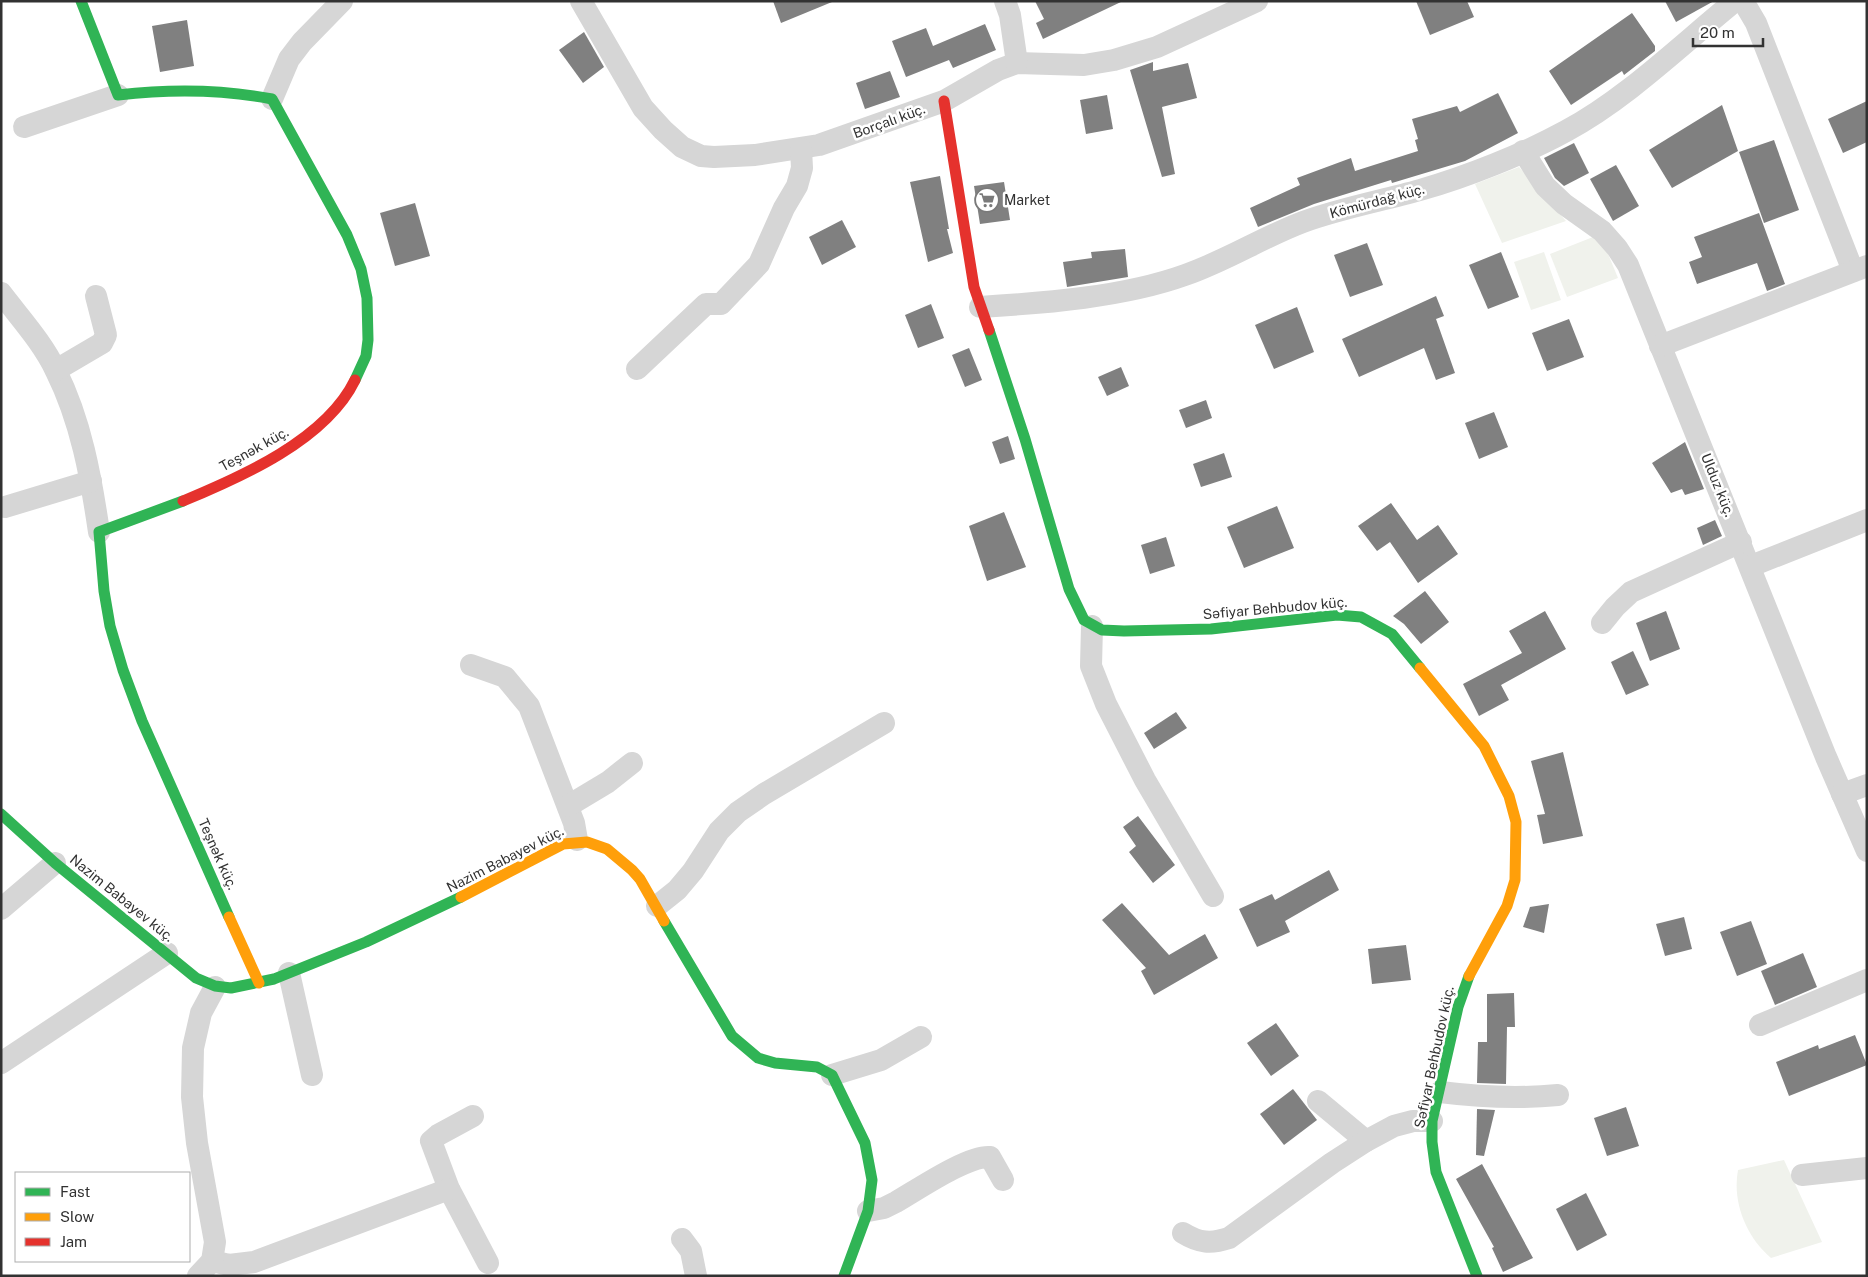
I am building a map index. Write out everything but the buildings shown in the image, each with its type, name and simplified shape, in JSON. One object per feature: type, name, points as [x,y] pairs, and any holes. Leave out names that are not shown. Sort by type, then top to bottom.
[{"type":"street","points":[[80,1],[118,95]]},
{"type":"street","points":[[24,127],[118,95],[170,88],[248,94],[272,99],[289,59],[302,42],[342,1]]},
{"type":"street","name":"Borçalı küç.","points":[[581,1],[643,108],[682,147],[701,156],[714,157],[801,149],[819,145],[944,101],[998,70],[1017,63],[1084,65],[1114,60],[1158,48],[1257,1]]},
{"type":"street","points":[[1005,1],[1010,15],[1017,63]]},
{"type":"street","name":"Kömürdağ küç.","points":[[980,307],[1028,304],[1158,284],[1210,266],[1304,222],[1422,190],[1523,151],[1565,132],[1611,103],[1735,1]]},
{"type":"street","points":[[1660,346],[1860,269],[1756,23],[1743,1]]},
{"type":"street","name":"Teşnək küç.","points":[[259,982],[142,721],[110,626],[104,591],[99,532],[170,508],[292,448],[322,423],[338,404],[357,377],[366,355],[368,312],[364,281],[353,249],[345,230],[321,191],[294,134],[272,99]]},
{"type":"street","points":[[944,101],[970,270],[980,307],[1025,439],[1069,589],[1080,614],[1092,626],[1091,666],[1106,704],[1145,780],[1213,896]]},
{"type":"street","points":[[637,369],[706,304],[721,304],[759,264],[784,208],[797,186],[802,168],[801,149]]},
{"type":"street","name":"Ulduz küç.","points":[[1523,151],[1545,186],[1564,204],[1602,231],[1617,248],[1628,266],[1842,794],[1867,851]]},
{"type":"street","points":[[1,293],[56,370],[69,400],[91,481],[99,532]]},
{"type":"street","points":[[56,370],[102,343],[106,335],[96,296]]},
{"type":"street","points":[[6,507],[91,481]]},
{"type":"street","points":[[1751,566],[1867,520]]},
{"type":"street","points":[[1602,623],[1631,592],[1741,542]]},
{"type":"street","name":"Səfiyar Behbudov küç.","points":[[1092,626],[1113,632],[1211,630],[1337,615],[1361,617],[1377,624],[1392,634],[1484,746],[1509,796],[1516,822],[1515,880],[1507,906],[1467,980],[1458,1006],[1432,1121],[1432,1142],[1436,1172],[1476,1276]]},
{"type":"street","points":[[471,665],[504,677],[517,690],[528,706],[568,806],[577,840]]},
{"type":"street","points":[[657,906],[676,890],[693,871],[719,831],[738,812],[764,794],[884,722]]},
{"type":"street","points":[[568,806],[608,782],[632,763]]},
{"type":"street","points":[[1842,794],[1867,785]]},
{"type":"street","name":"Nazim Babayev küç.","points":[[1,814],[55,863],[196,978],[215,987],[235,988],[289,973],[371,940],[455,901],[563,844],[577,840],[600,844],[622,858],[640,879],[732,1036],[758,1058],[775,1064],[817,1067],[832,1075]]},
{"type":"street","points":[[1,909],[55,863]]},
{"type":"street","points":[[1,1063],[167,953]]},
{"type":"street","points":[[289,973],[312,1075]]},
{"type":"street","points":[[1760,1025],[1867,980]]},
{"type":"street","points":[[205,1268],[215,1242],[197,1143],[192,1097],[196,1034],[201,1013],[215,987]]},
{"type":"street","points":[[844,1276],[868,1210],[872,1180],[865,1143],[832,1075],[881,1060],[921,1037]]},
{"type":"street","points":[[1440,1092],[1487,1098],[1520,1099],[1558,1095]]},
{"type":"street","points":[[1318,1101],[1366,1141]]},
{"type":"street","points":[[473,1116],[431,1141],[449,1189],[488,1263]]},
{"type":"street","points":[[1183,1233],[1198,1242],[1216,1242],[1229,1238],[1332,1163],[1366,1141],[1394,1126],[1413,1121],[1432,1121]]},
{"type":"street","points":[[868,1210],[884,1208],[981,1156],[990,1157],[1004,1180]]},
{"type":"street","points":[[1802,1175],[1867,1168]]},
{"type":"street","points":[[205,1268],[254,1262],[449,1189]]},
{"type":"street","points":[[682,1239],[691,1251],[696,1276]]},
{"type":"shaded area","points":[[1519,167],[1566,221],[1502,243],[1475,184]]},
{"type":"shaded area","points":[[1593,237],[1606,249],[1618,278],[1567,297],[1550,254]]},
{"type":"shaded area","points":[[1544,252],[1561,300],[1531,310],[1514,262]]},
{"type":"shaded area","points":[[1784,1160],[1822,1242],[1771,1258],[1754,1240],[1743,1218],[1737,1194],[1738,1170]]},
{"type":"traffic: fast","points":[[81,1],[118,95],[195,91],[233,93],[272,99],[347,235],[361,269],[367,298],[368,340],[366,356],[355,380]]},
{"type":"traffic: fast","points":[[989,330],[1025,439],[1069,589],[1084,620],[1102,630],[1124,631],[1211,629],[1337,615],[1361,617],[1392,634],[1420,668]]},
{"type":"traffic: fast","points":[[183,501],[99,532],[104,591],[110,626],[123,670],[142,721],[229,917]]},
{"type":"traffic: fast","points":[[1,814],[55,863],[196,978],[215,986],[231,988],[274,979],[366,942],[461,897]]},
{"type":"traffic: fast","points":[[664,921],[732,1036],[758,1058],[775,1063],[817,1067],[832,1075],[865,1143],[872,1180],[868,1211],[844,1276]]},
{"type":"traffic: fast","points":[[1469,976],[1458,1007],[1432,1121],[1432,1142],[1436,1172],[1477,1276]]},
{"type":"traffic: slow","points":[[1420,668],[1484,746],[1509,796],[1516,822],[1515,880],[1507,906],[1469,976]]},
{"type":"traffic: slow","points":[[461,897],[563,844],[587,842],[607,849],[632,870],[640,879],[664,921]]},
{"type":"traffic: slow","points":[[229,917],[259,983]]},
{"type":"traffic: jam","points":[[944,101],[974,287],[989,330]]},
{"type":"traffic: jam","points":[[183,501],[255,468],[303,438],[324,421],[342,401],[355,380]]},
{"type":"place","name":"Market","points":[[987,200]]}]
